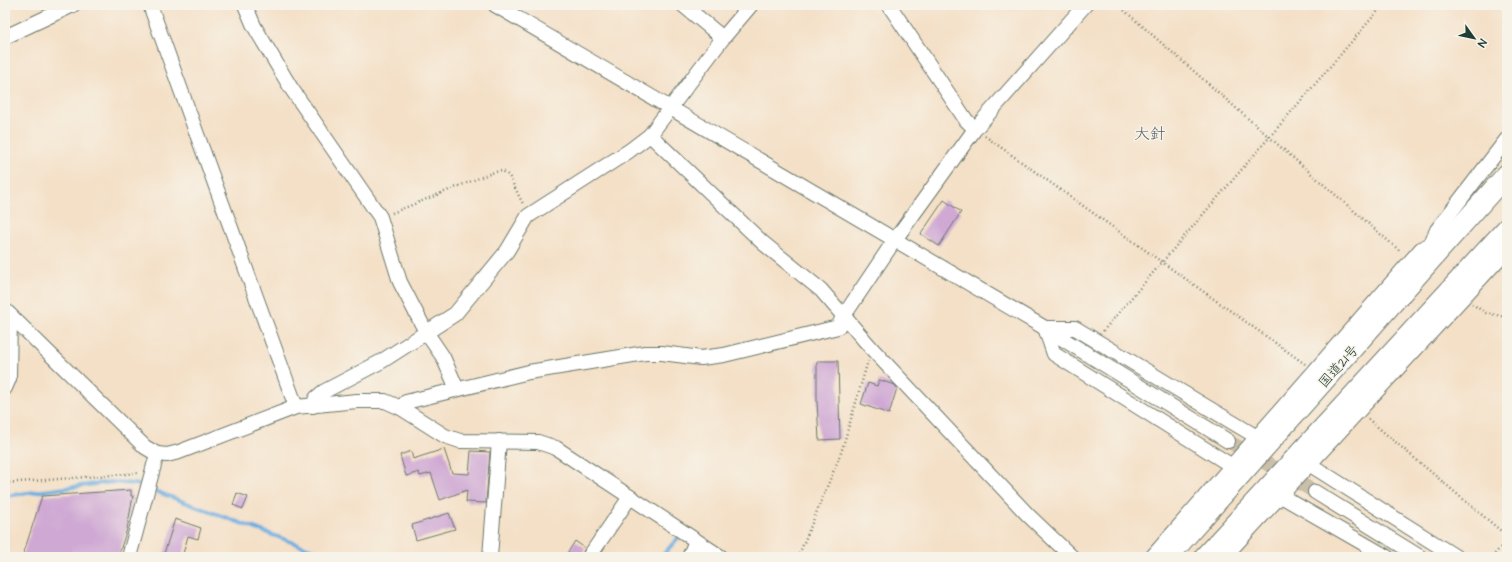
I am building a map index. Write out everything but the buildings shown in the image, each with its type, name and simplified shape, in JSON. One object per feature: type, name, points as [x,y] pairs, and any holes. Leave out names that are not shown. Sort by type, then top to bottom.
[{"type":"highway","name":"国道21号","points":[[1168,557],[1438,244],[1507,174]]},
{"type":"highway","points":[[1204,557],[1507,228]]},
{"type":"street","points":[[150,5],[296,407]]},
{"type":"street","points":[[245,5],[254,26],[291,88],[380,217],[400,282],[426,332],[443,357],[457,389]]},
{"type":"street","points":[[495,5],[1045,328],[1228,441]]},
{"type":"street","points":[[683,5],[723,38]]},
{"type":"street","points":[[313,406],[316,398],[323,392],[382,361],[455,314],[507,251],[528,216],[629,151],[650,135],[723,38],[751,5]]},
{"type":"street","points":[[889,5],[966,120],[975,129]]},
{"type":"street","points":[[401,408],[406,402],[529,372],[645,353],[662,353],[701,358],[724,355],[838,327],[843,317],[894,240],[975,129],[1085,5]]},
{"type":"street","points":[[5,37],[66,7]]},
{"type":"street","points":[[650,135],[763,243],[821,290],[873,350],[1028,515],[1072,557]]},
{"type":"street","points":[[1152,557],[1421,250],[1438,244],[1437,230],[1507,139]]},
{"type":"street","points":[[1224,557],[1507,250]]},
{"type":"street","points":[[5,388],[9,379],[8,313]]},
{"type":"street","points":[[8,313],[145,447],[157,454],[167,455],[179,452],[296,407],[357,401],[385,401],[401,408],[445,436],[460,441],[538,442],[556,448],[721,557]]},
{"type":"street","points":[[1045,328],[1075,328],[1256,437]]},
{"type":"street","points":[[1045,328],[1054,354],[1232,466]]},
{"type":"street","points":[[490,557],[499,441]]},
{"type":"street","points":[[129,557],[157,454]]},
{"type":"street","points":[[1309,464],[1456,557]]},
{"type":"street","points":[[1315,492],[1420,557]]},
{"type":"street","points":[[1281,496],[1387,557]]},
{"type":"street","points":[[589,557],[630,497]]},
{"type":"street","points":[[688,557],[696,541]]},
{"type":"path","points":[[1118,5],[1411,262]]},
{"type":"path","points":[[1096,340],[1383,5]]},
{"type":"path","points":[[975,129],[1315,371]]},
{"type":"path","points":[[380,217],[494,172],[503,171],[509,176],[528,216]]},
{"type":"path","points":[[1462,298],[1486,313],[1507,317]]},
{"type":"path","points":[[798,557],[841,453],[869,358],[873,350]]},
{"type":"path","points":[[1359,410],[1507,536]]},
{"type":"path","points":[[5,484],[153,472]]},
{"type":"path","points":[[1492,557],[1507,540]]},
{"type":"waterway","points":[[5,496],[111,482],[136,484],[332,557]]},
{"type":"waterway","points":[[661,557],[678,538]]},
{"type":"tunnel","points":[[1228,441],[1315,492]]},
{"type":"district","name":"大針","points":[[1150,133]]}]
